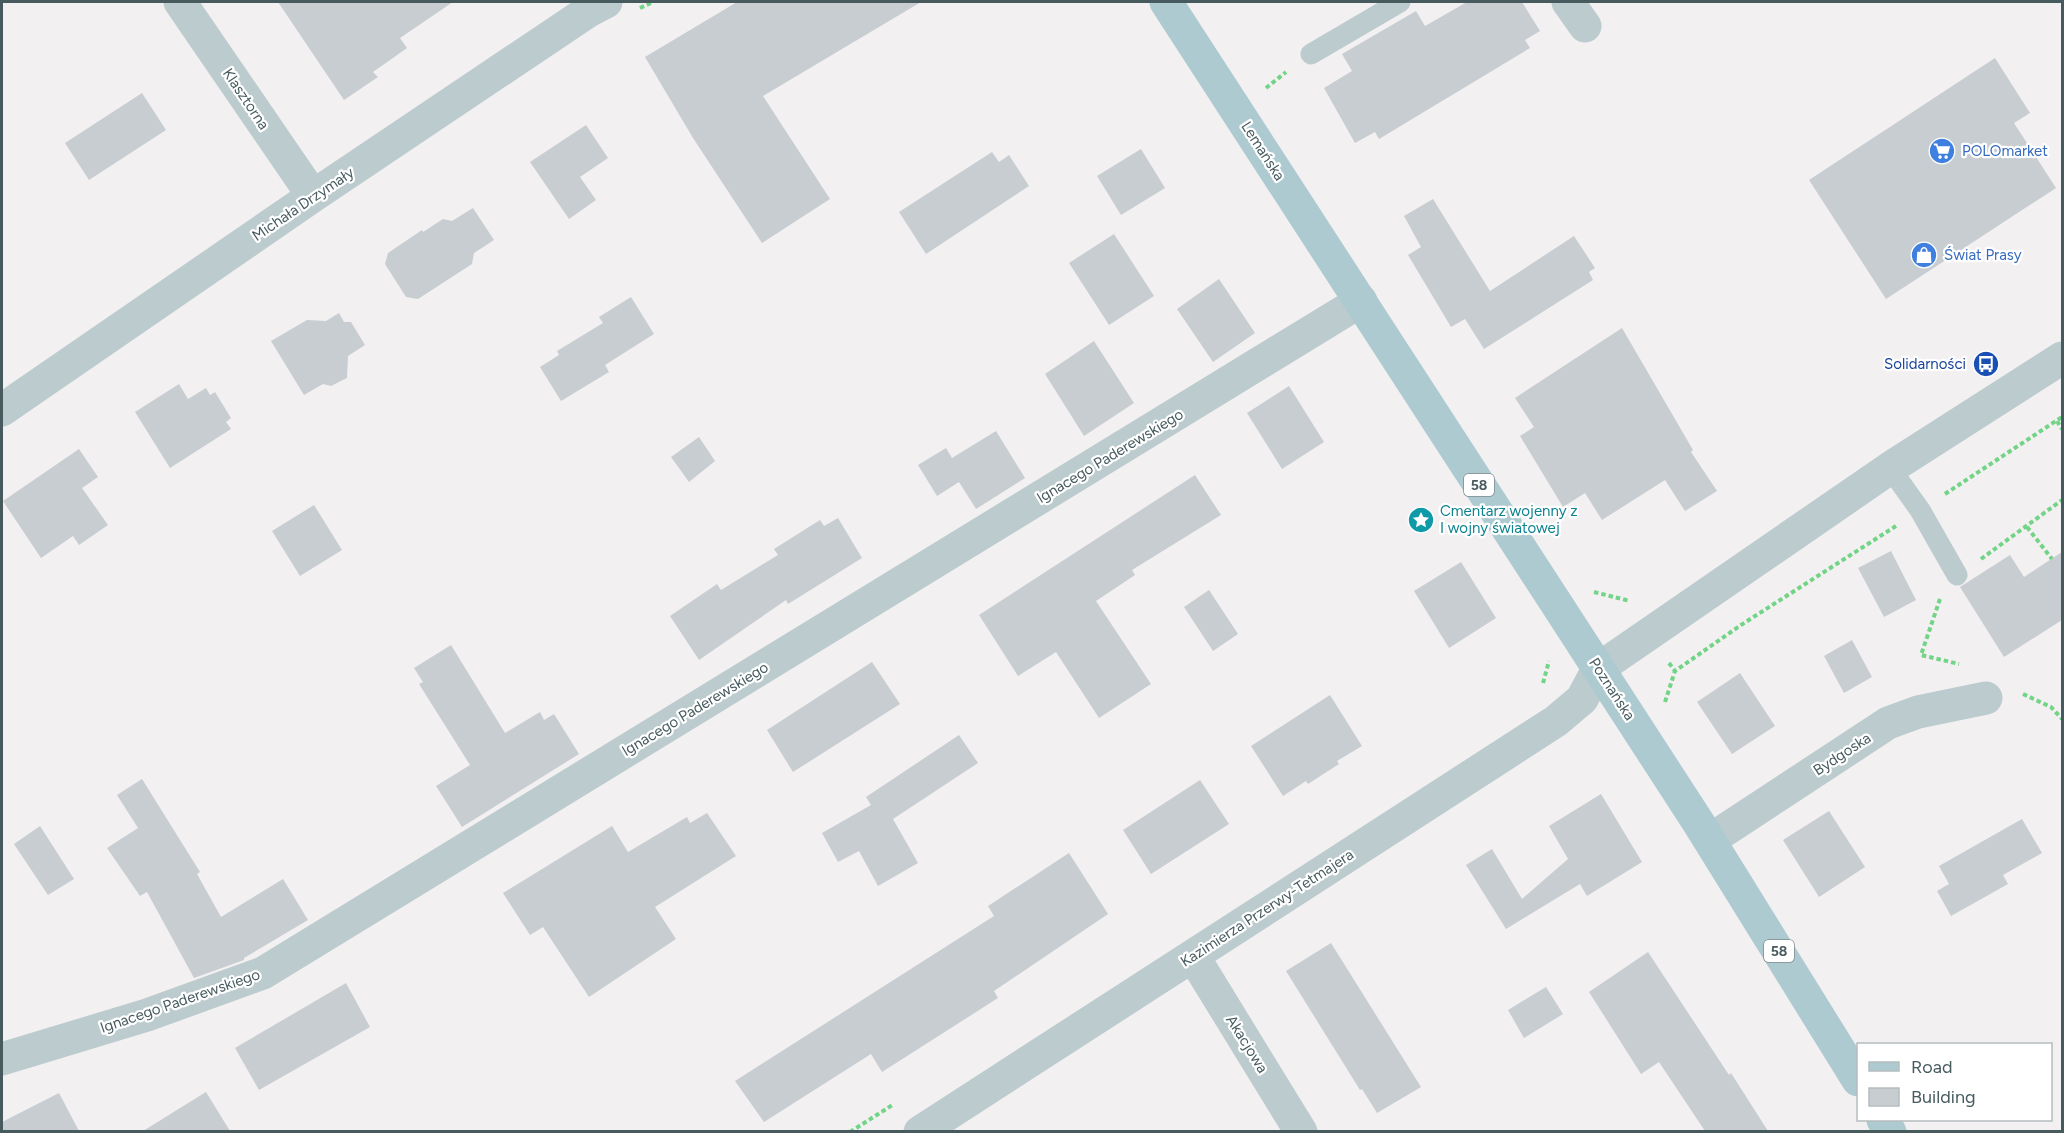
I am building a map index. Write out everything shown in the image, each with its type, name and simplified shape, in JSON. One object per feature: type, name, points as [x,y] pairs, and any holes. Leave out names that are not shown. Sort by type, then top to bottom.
[{"type":"main road","name":"Lemańska","points":[[1166,2],[1361,301]]},
{"type":"main road","name":"Poznańska","points":[[1361,301],[1710,840],[1857,1078]]},
{"type":"street","name":"Klasztorna","points":[[180,2],[313,196]]},
{"type":"street","name":"Michała Drzymały","points":[[2,410],[313,196],[587,12],[606,2]]},
{"type":"street","name":"Ignacego Paderewskiego","points":[[2,1059],[147,1015],[263,973],[1361,301]]},
{"type":"street","points":[[1598,669],[1890,468],[2062,358]]},
{"type":"street","name":"Kazimierza Przerwy-Tetmajera","points":[[920,1131],[1556,721],[1582,699],[1598,669]]},
{"type":"street","name":"Bydgoska","points":[[1710,840],[1888,723],[1918,712],[2002,694]]},
{"type":"street","name":"Akacjowa","points":[[1193,956],[1301,1131]]},
{"type":"lane","points":[[1311,54],[1400,2]]},
{"type":"lane","points":[[1890,468],[1920,510],[1957,575]]},
{"type":"path","points":[[2057,420],[2062,429]]},
{"type":"path","points":[[1963,665],[1922,655],[1941,597],[1957,575],[2062,500]]},
{"type":"path","points":[[2027,527],[2052,559]]},
{"type":"path","points":[[2002,694],[2051,707],[2062,718]]},
{"type":"building","points":[[278,2],[453,2],[400,38],[407,48],[373,72],[378,77],[344,100]]},
{"type":"building","points":[[737,2],[921,2],[763,96],[830,199],[762,243],[693,138],[645,57]]},
{"type":"building","points":[[1467,2],[1522,2],[1540,31],[1525,40],[1530,48],[1379,139],[1375,132],[1355,143],[1324,88],[1352,71],[1342,54],[1416,11],[1425,26]]},
{"type":"building","name":"POLOmarket","points":[[1995,58],[2030,113],[2014,123],[2056,188],[1886,299],[1809,180]]},
{"type":"building","points":[[142,93],[166,130],[89,180],[65,143]]},
{"type":"building","points":[[586,125],[608,158],[580,177],[596,200],[569,219],[530,162]]},
{"type":"building","points":[[1141,149],[1165,188],[1121,215],[1097,176]]},
{"type":"building","points":[[992,152],[999,162],[1009,155],[1029,186],[926,254],[899,212]]},
{"type":"building","points":[[1433,199],[1490,291],[1574,236],[1595,268],[1589,272],[1593,280],[1484,349],[1465,319],[1451,327],[1408,255],[1421,247],[1404,216]]},
{"type":"building","points":[[473,208],[494,240],[474,253],[472,264],[418,299],[406,297],[385,264],[388,253],[422,230],[423,232],[443,219],[452,221]]},
{"type":"building","points":[[1114,234],[1154,296],[1109,325],[1069,263]]},
{"type":"building","points":[[1219,279],[1255,333],[1213,362],[1177,309]]},
{"type":"building","points":[[631,297],[654,334],[605,365],[609,372],[561,401],[540,367],[559,355],[557,351],[603,323],[599,317]]},
{"type":"building","points":[[339,313],[344,322],[351,322],[365,345],[348,356],[347,378],[331,386],[323,384],[304,395],[271,341],[307,320],[326,321]]},
{"type":"building","points":[[1622,328],[1693,450],[1691,452],[1717,491],[1685,511],[1665,480],[1602,520],[1585,493],[1563,507],[1520,436],[1534,427],[1515,398]]},
{"type":"building","points":[[1094,341],[1134,403],[1084,436],[1045,374]]},
{"type":"building","points":[[179,384],[188,399],[206,388],[210,395],[215,392],[231,418],[226,422],[231,429],[170,468],[135,412]]},
{"type":"building","points":[[1289,386],[1324,442],[1282,469],[1247,413]]},
{"type":"building","points":[[996,431],[1025,478],[976,509],[959,482],[937,496],[918,465],[946,448],[952,458]]},
{"type":"building","points":[[699,437],[715,461],[689,482],[671,457]]},
{"type":"building","points":[[79,449],[98,477],[82,488],[108,525],[79,545],[73,536],[41,558],[3,501]]},
{"type":"building","points":[[1195,475],[1221,515],[1132,570],[1135,575],[1096,601],[1151,684],[1099,718],[1056,652],[1018,676],[979,615]]},
{"type":"building","points":[[314,505],[342,550],[300,576],[272,531]]},
{"type":"building","points":[[838,518],[862,558],[788,604],[786,600],[699,660],[670,616],[717,584],[721,590],[778,555],[774,549],[820,520],[824,526]]},
{"type":"building","points":[[1891,551],[1916,600],[1884,617],[1858,568]]},
{"type":"building","points":[[2062,552],[2062,620],[2004,657],[1960,587],[2010,555],[2024,577]]},
{"type":"building","points":[[1461,562],[1496,618],[1449,648],[1414,591]]},
{"type":"building","points":[[1209,590],[1238,634],[1213,651],[1184,607]]},
{"type":"building","points":[[1852,640],[1872,677],[1844,693],[1824,656]]},
{"type":"building","points":[[451,645],[505,733],[540,712],[544,720],[554,714],[579,754],[462,827],[436,786],[470,765],[419,684],[423,682],[414,668]]},
{"type":"building","points":[[872,662],[900,704],[793,772],[767,730]]},
{"type":"building","points":[[1740,673],[1775,726],[1732,754],[1697,702]]},
{"type":"building","points":[[1330,695],[1362,746],[1337,761],[1339,764],[1308,784],[1306,781],[1283,796],[1251,746]]},
{"type":"building","points":[[959,735],[978,763],[893,819],[918,863],[878,886],[859,851],[838,862],[822,833],[871,805],[866,797]]},
{"type":"building","points":[[142,779],[200,872],[197,874],[221,917],[283,879],[308,920],[244,960],[194,978],[147,892],[140,896],[107,848],[138,828],[117,795]]},
{"type":"building","points":[[1200,780],[1229,824],[1151,874],[1123,830]]},
{"type":"building","points":[[1601,794],[1642,862],[1587,896],[1580,884],[1506,929],[1466,865],[1492,849],[1522,899],[1568,859],[1549,826]]},
{"type":"building","points":[[1829,811],[1865,867],[1819,897],[1783,840]]},
{"type":"building","points":[[707,813],[736,856],[655,907],[676,939],[589,997],[543,927],[530,935],[503,893],[612,826],[628,852],[687,817],[690,823]]},
{"type":"building","points":[[2022,819],[2042,853],[2003,875],[2008,884],[1951,916],[1937,891],[1949,884],[1939,866]]},
{"type":"building","points":[[40,826],[74,879],[48,895],[14,844]]},
{"type":"building","points":[[1069,853],[1108,914],[994,991],[998,998],[882,1072],[871,1054],[764,1122],[735,1081],[994,916],[988,906]]},
{"type":"building","points":[[1331,943],[1421,1087],[1377,1113],[1362,1089],[1360,1090],[1286,971]]},
{"type":"building","points":[[1648,952],[1768,1131],[1705,1131],[1659,1062],[1641,1074],[1589,992]]},
{"type":"building","points":[[346,983],[370,1027],[259,1090],[235,1048]]},
{"type":"building","points":[[1546,987],[1563,1014],[1524,1038],[1508,1010]]},
{"type":"building","points":[[206,1092],[230,1131],[143,1131]]},
{"type":"building","points":[[59,1093],[79,1131],[2,1131],[2,1122]]},
{"type":"place","name":"POLOmarket","points":[[1942,151]]},
{"type":"place","name":"Świat Prasy","points":[[1924,255]]},
{"type":"place","name":"Solidarności","points":[[1986,364]]},
{"type":"place","name":"Cmentarz wojenny z I wojny światowej","points":[[1421,520]]}]
